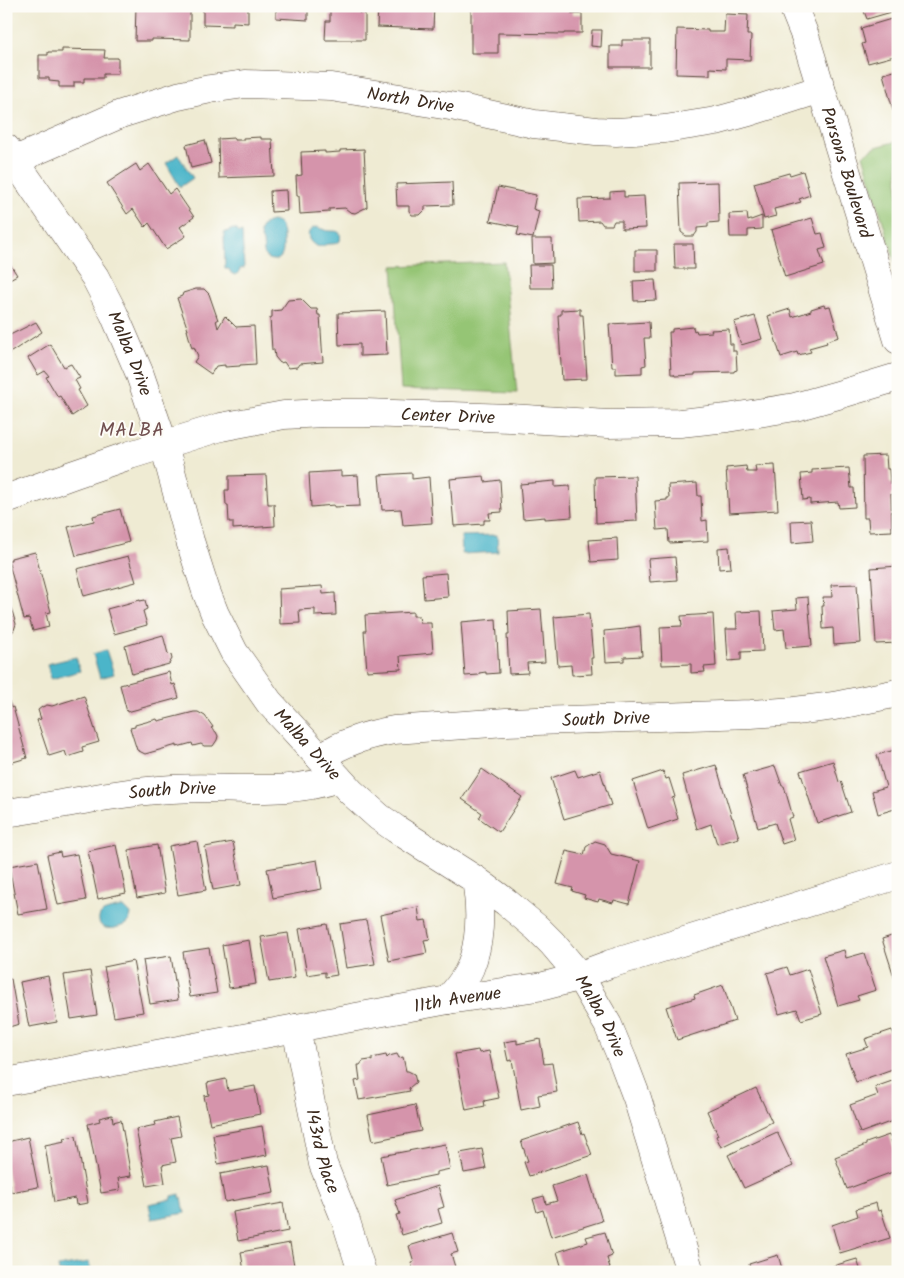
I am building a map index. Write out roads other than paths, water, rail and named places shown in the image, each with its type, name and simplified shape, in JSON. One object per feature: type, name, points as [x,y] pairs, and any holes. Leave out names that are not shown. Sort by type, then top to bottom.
[{"type":"street","name":"Parsons Boulevard","points":[[793,6],[805,36],[898,340]]},
{"type":"street","name":"North Drive","points":[[9,157],[120,114],[178,96],[245,84],[331,86],[456,107],[534,124],[616,132],[665,129],[716,121],[821,89]]},
{"type":"street","name":"Malba Drive","points":[[9,157],[72,242],[99,285],[114,314],[139,372],[164,445],[198,567],[215,614],[234,652],[269,702],[351,792],[379,817],[410,839],[476,880],[506,902],[537,928],[579,975],[608,1025],[637,1098],[690,1272]]},
{"type":"street","name":"Center Drive","points":[[6,499],[164,445],[221,428],[284,415],[364,413],[608,424],[656,424],[704,421],[773,411],[817,401],[898,377]]},
{"type":"street","name":"South Drive","points":[[320,758],[331,750],[353,740],[394,730],[506,722],[795,711],[834,706],[898,693]]},
{"type":"street","name":"South Drive","points":[[6,813],[143,791],[181,788],[274,789],[307,787],[338,778]]},
{"type":"street","name":"11th Avenue","points":[[6,1082],[448,1000],[544,986],[898,875]]},
{"type":"street","points":[[448,1000],[464,979],[476,949],[479,923],[479,896],[476,880]]},
{"type":"street","name":"143rd Place","points":[[296,1028],[323,1164],[346,1221],[362,1272]]},
{"type":"water","points":[[178,155],[193,178],[180,187],[166,163]]},
{"type":"water","points":[[272,221],[282,228],[283,233],[282,253],[277,260],[269,260],[265,256],[260,235],[260,229],[263,225]]},
{"type":"water","points":[[317,227],[339,232],[340,241],[335,244],[317,246],[311,242],[308,236],[310,230]]},
{"type":"water","points":[[233,229],[239,233],[242,232],[244,268],[240,269],[239,273],[235,275],[229,269],[225,269],[224,233]]},
{"type":"water","points":[[497,535],[498,552],[462,554],[461,536]]},
{"type":"water","points":[[106,650],[114,674],[100,678],[93,654]]},
{"type":"water","points":[[76,657],[80,671],[51,679],[47,664]]},
{"type":"water","points":[[122,907],[131,914],[129,922],[111,928],[101,925],[99,917],[103,912]]},
{"type":"water","points":[[180,1194],[185,1213],[152,1219],[149,1204],[172,1199],[172,1196]]},
{"type":"water","points":[[89,1262],[91,1272],[59,1272],[58,1267]]},
{"type":"district","name":"MALBA","points":[[132,429]]}]
